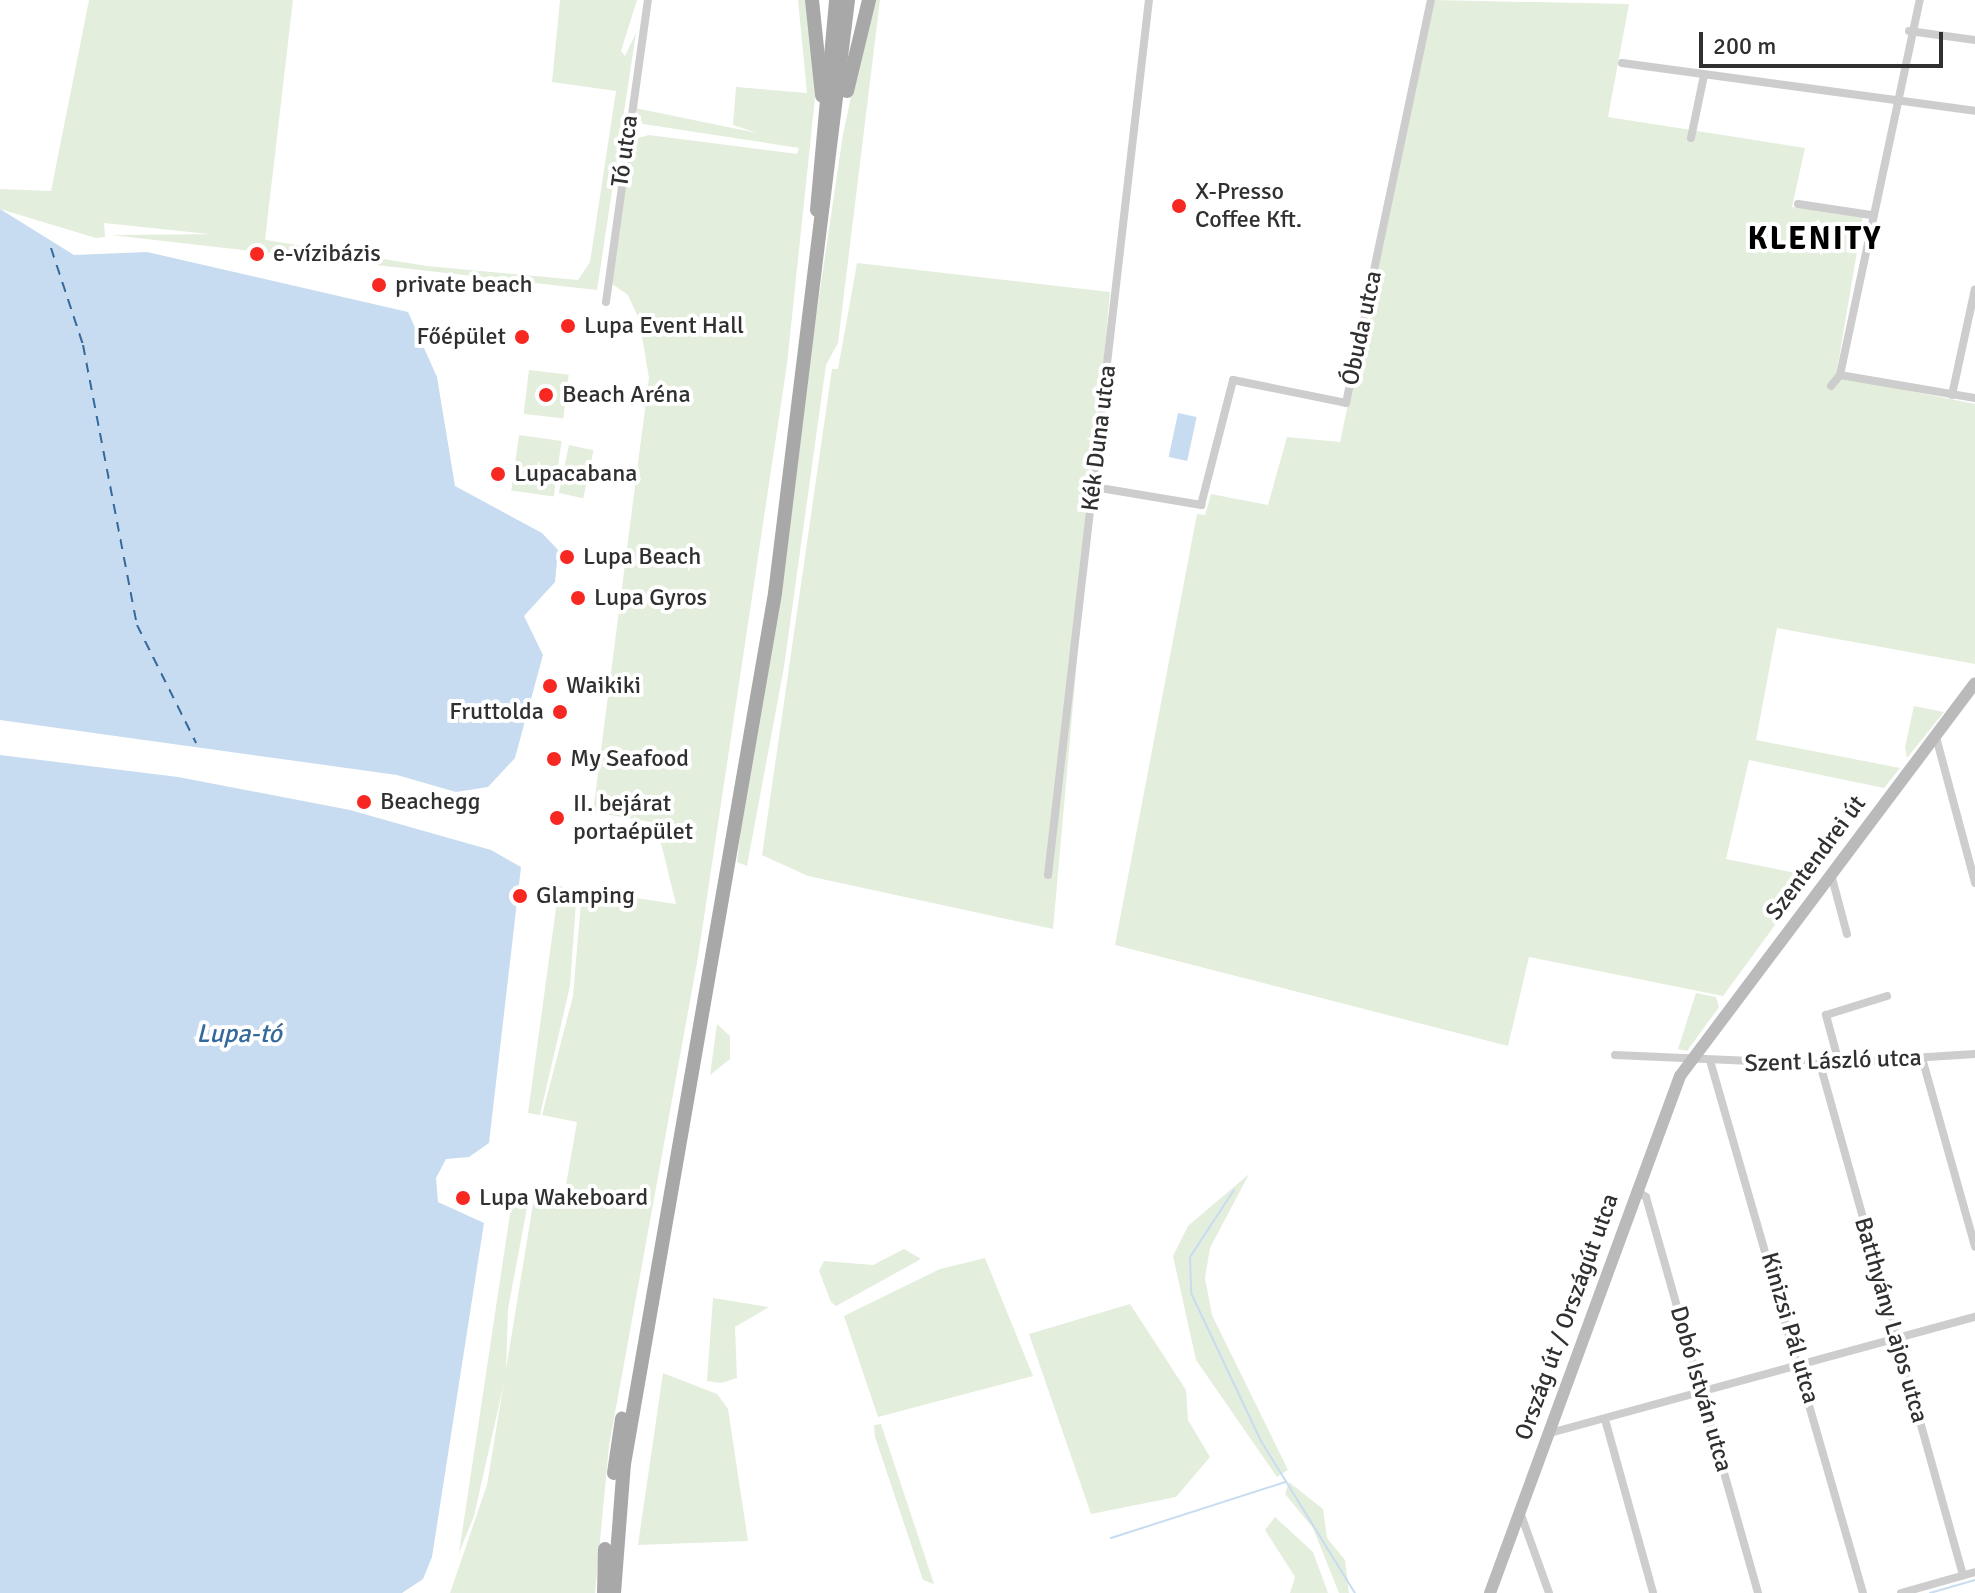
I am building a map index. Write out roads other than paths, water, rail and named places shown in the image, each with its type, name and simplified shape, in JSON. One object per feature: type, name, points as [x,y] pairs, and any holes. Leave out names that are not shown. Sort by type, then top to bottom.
[{"type":"main road","points":[[812,0],[831,128]]},
{"type":"main road","points":[[614,1593],[624,1464],[775,593],[831,128],[836,0]]},
{"type":"main road","points":[[604,1593],[617,1450],[762,619],[848,0]]},
{"type":"main road","points":[[831,128],[869,0]]},
{"type":"main road","name":"Szentendrei út","points":[[1691,1059],[1975,683]]},
{"type":"main road","name":"Ország út / Országút utca","points":[[1490,1593],[1636,1190],[1691,1059]]},
{"type":"street","name":"Tó utca","points":[[606,302],[648,0]]},
{"type":"street","name":"Kék Duna utca","points":[[1048,875],[1149,0]]},
{"type":"street","name":"Óbuda utca","points":[[1094,487],[1201,505],[1233,380],[1346,403],[1431,0]]},
{"type":"street","points":[[1831,386],[1840,375],[1909,31],[1920,0]]},
{"type":"street","points":[[1909,31],[1975,40]]},
{"type":"street","points":[[1622,63],[1975,111]]},
{"type":"street","points":[[1691,138],[1704,75]]},
{"type":"street","points":[[1798,204],[1871,215]]},
{"type":"street","points":[[1952,395],[1975,289]]},
{"type":"street","points":[[1840,375],[1975,398]]},
{"type":"street","points":[[1936,737],[1975,883]]},
{"type":"street","points":[[1831,874],[1847,934]]},
{"type":"street","points":[[1839,1063],[1826,1015],[1887,996]]},
{"type":"street","name":"Szent László utca","points":[[1615,1055],[1691,1059],[1711,1064],[1820,1064],[1975,1054]]},
{"type":"street","points":[[1922,1058],[1975,1247]]},
{"type":"street","name":"Kinizsi Pál utca","points":[[1711,1064],[1802,1367],[1863,1593]]},
{"type":"street","name":"Batthyány Lajos utca","points":[[1820,1064],[1963,1575]]},
{"type":"street","name":"Dobó István utca","points":[[1636,1190],[1646,1197],[1758,1593]]},
{"type":"street","points":[[1550,1433],[1606,1423],[1975,1317]]},
{"type":"street","points":[[1606,1423],[1653,1593]]},
{"type":"street","points":[[1520,1512],[1549,1593]]},
{"type":"street","points":[[1901,1593],[1975,1572]]},
{"type":"water","points":[[0,209],[74,255],[147,252],[408,312],[437,377],[455,486],[542,533],[558,550],[555,582],[524,616],[543,655],[515,758],[488,787],[456,792],[397,775],[0,720]]},
{"type":"water","points":[[1178,413],[1197,417],[1187,461],[1169,457]]},
{"type":"water","name":"Lupa-tó","points":[[0,755],[178,777],[350,810],[491,850],[521,867],[489,1143],[469,1157],[446,1159],[436,1178],[438,1202],[484,1223],[432,1557],[423,1579],[402,1593],[0,1593]]},
{"type":"waterway","points":[[1234,1190],[1190,1257],[1191,1293],[1261,1441],[1355,1593]]},
{"type":"waterway","points":[[1111,1538],[1285,1482]]},
{"type":"waterway","points":[[1930,1593],[1975,1580]]},
{"type":"place","name":"X-Presso Coffee Kft.","points":[[1179,206]]},
{"type":"place","name":"e-vízibázis","points":[[257,254]]},
{"type":"place","name":"private beach","points":[[379,285]]},
{"type":"place","name":"Lupa Event Hall","points":[[568,326]]},
{"type":"place","name":"Főépület","points":[[522,337]]},
{"type":"place","name":"Beach Aréna","points":[[546,395]]},
{"type":"place","name":"Lupacabana","points":[[498,474]]},
{"type":"place","name":"Lupa Beach","points":[[567,557]]},
{"type":"place","name":"Lupa Gyros","points":[[578,598]]},
{"type":"place","name":"Waikiki","points":[[550,686]]},
{"type":"place","name":"Fruttolda","points":[[560,712]]},
{"type":"place","name":"My Seafood","points":[[554,759]]},
{"type":"place","name":"Beachegg","points":[[364,802]]},
{"type":"place","name":"II. bejárat portaépület","points":[[557,818]]},
{"type":"place","name":"Glamping","points":[[520,896]]},
{"type":"place","name":"Lupa Wakeboard","points":[[463,1198]]},
{"type":"district","name":"KLENITY","points":[[1815,239]]}]
